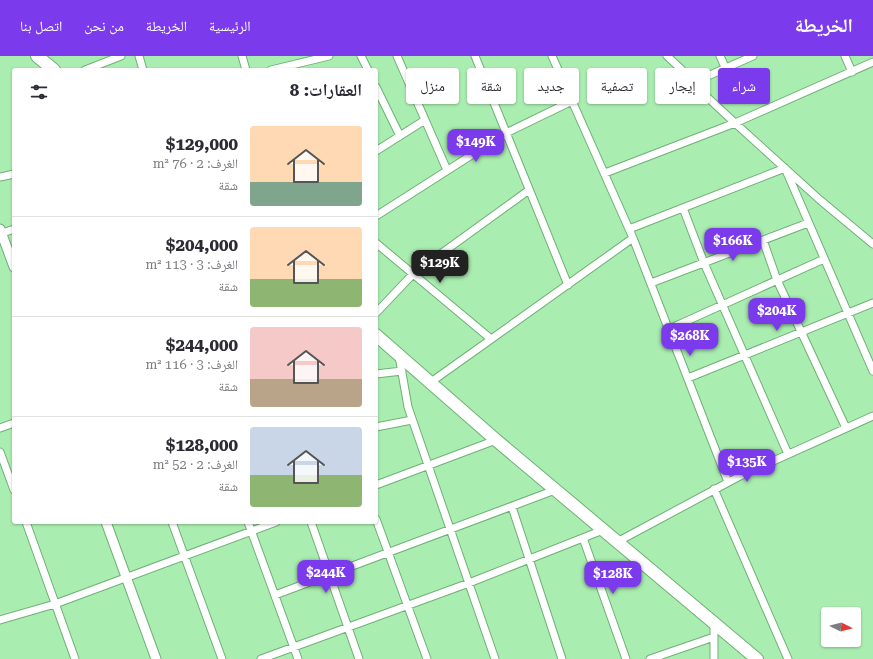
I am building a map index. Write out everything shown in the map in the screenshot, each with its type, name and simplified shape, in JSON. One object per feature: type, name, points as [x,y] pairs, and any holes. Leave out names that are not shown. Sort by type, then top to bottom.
[{"type":"main road","points":[[37,56],[52,68]]},
{"type":"main road","points":[[378,337],[496,440],[757,659]]},
{"type":"street","points":[[90,68],[121,56]]},
{"type":"street","points":[[139,56],[142,68]]},
{"type":"street","points":[[242,56],[245,68]]},
{"type":"street","points":[[279,68],[329,56]]},
{"type":"street","points":[[361,56],[367,68]]},
{"type":"street","points":[[397,56],[447,170]]},
{"type":"street","points":[[475,56],[568,285]]},
{"type":"street","points":[[552,56],[557,68]]},
{"type":"street","points":[[667,56],[681,68]]},
{"type":"street","points":[[720,56],[725,67]]},
{"type":"street","points":[[710,74],[753,56]]},
{"type":"street","points":[[845,56],[852,72]]},
{"type":"street","points":[[605,173],[735,122],[873,62]]},
{"type":"street","points":[[378,91],[400,136]]},
{"type":"street","points":[[710,99],[820,200],[873,244]]},
{"type":"street","points":[[378,215],[506,133],[566,104]]},
{"type":"street","points":[[573,104],[634,238],[728,482]]},
{"type":"street","points":[[378,150],[425,120]]},
{"type":"street","points":[[629,229],[785,168]]},
{"type":"street","points":[[785,168],[873,371]]},
{"type":"street","points":[[0,178],[12,175]]},
{"type":"street","points":[[378,311],[413,274],[529,190]]},
{"type":"street","points":[[683,208],[704,262],[746,354],[788,454]]},
{"type":"street","points":[[651,283],[808,223]]},
{"type":"street","points":[[12,229],[1,232],[12,262]]},
{"type":"street","points":[[431,382],[634,238]]},
{"type":"street","points":[[763,240],[777,280],[846,428]]},
{"type":"street","points":[[378,245],[491,339]]},
{"type":"street","points":[[668,329],[824,259]]},
{"type":"street","points":[[688,378],[873,303]]},
{"type":"street","points":[[399,356],[408,407],[412,420],[495,659]]},
{"type":"street","points":[[378,374],[402,371]]},
{"type":"street","points":[[617,542],[728,482],[873,416]]},
{"type":"street","points":[[378,427],[412,420]]},
{"type":"street","points":[[0,428],[12,423]]},
{"type":"street","points":[[378,484],[496,440]]},
{"type":"street","points":[[0,452],[12,485]]},
{"type":"street","points":[[714,489],[788,659]]},
{"type":"street","points":[[275,594],[330,575],[388,551],[450,530],[555,490]]},
{"type":"street","points":[[512,506],[528,559],[562,659]]},
{"type":"street","points":[[27,524],[75,659]]},
{"type":"street","points":[[107,524],[156,659]]},
{"type":"street","points":[[173,524],[222,659]]},
{"type":"street","points":[[249,524],[298,659]]},
{"type":"street","points":[[0,620],[55,604],[271,524]]},
{"type":"street","points":[[312,524],[359,659]]},
{"type":"street","points":[[378,524],[427,659]]},
{"type":"street","points":[[262,659],[469,583],[603,530]]},
{"type":"street","points":[[583,538],[626,659]]},
{"type":"street","points":[[714,623],[714,659]]},
{"type":"street","points":[[650,659],[714,637]]}]
